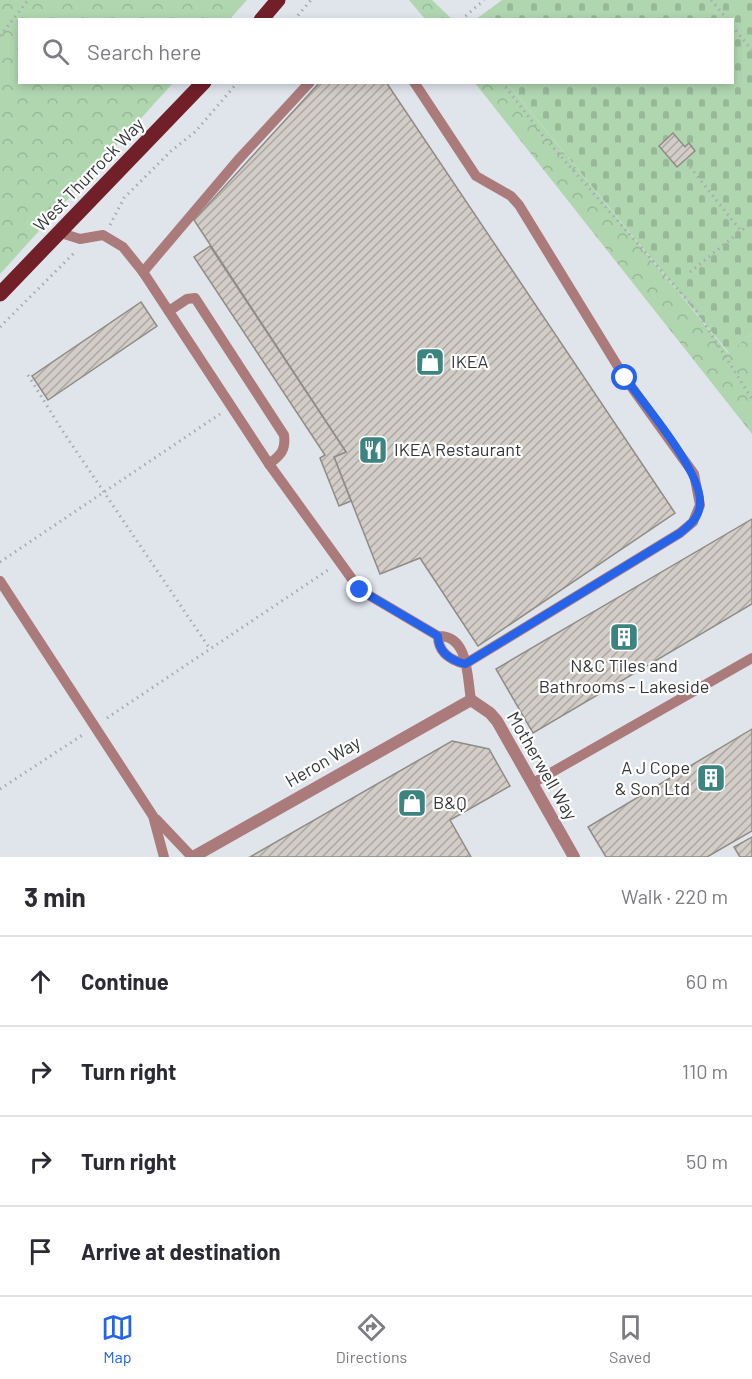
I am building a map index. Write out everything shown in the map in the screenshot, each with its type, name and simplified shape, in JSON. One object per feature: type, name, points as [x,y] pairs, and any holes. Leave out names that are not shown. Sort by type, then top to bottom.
[{"type":"main road","points":[[263,18],[278,0]]},
{"type":"main road","name":"West Thurrock Way","points":[[0,294],[202,84]]},
{"type":"street","name":"Motherwell Way","points":[[471,700],[490,713],[497,721],[574,857]]},
{"type":"street","name":"Heron Way","points":[[193,857],[471,700]]},
{"type":"lane","points":[[143,272],[238,160],[308,84]]},
{"type":"lane","points":[[415,84],[476,176],[511,196],[519,205],[625,378],[694,474],[700,505],[693,522],[680,533],[465,664]]},
{"type":"lane","points":[[61,233],[80,239],[103,235],[123,247],[143,272],[269,464],[360,590],[438,636],[446,635],[463,651],[471,700]]},
{"type":"lane","points":[[169,311],[187,299],[195,298],[284,435],[285,446],[282,454],[269,464]]},
{"type":"lane","points":[[0,581],[153,816],[193,857]]},
{"type":"lane","points":[[438,636],[438,645],[448,657],[465,664]]},
{"type":"lane","points":[[533,783],[752,658]]},
{"type":"lane","points":[[153,816],[164,857]]},
{"type":"path","points":[[0,36],[28,0]]},
{"type":"path","points":[[296,18],[311,0]]},
{"type":"path","points":[[463,18],[484,0]]},
{"type":"path","points":[[711,0],[726,18]]},
{"type":"path","points":[[734,28],[752,50]]},
{"type":"path","points":[[103,235],[124,198],[171,151],[195,132],[236,84]]},
{"type":"path","points":[[504,84],[543,136],[696,310],[752,399]]},
{"type":"path","points":[[690,167],[741,231]]},
{"type":"path","points":[[690,272],[752,222]]},
{"type":"path","points":[[0,327],[77,250],[83,248]]},
{"type":"path","points":[[28,375],[210,649]]},
{"type":"path","points":[[0,562],[232,407]]},
{"type":"path","points":[[0,789],[339,563]]},
{"type":"green space","points":[[0,0],[247,0],[231,18],[18,18],[18,84],[172,84],[0,274]]},
{"type":"green space","points":[[409,0],[432,0],[451,18],[424,18]]},
{"type":"green space","points":[[502,0],[752,0],[752,333],[729,353],[508,84],[734,84],[734,18],[478,18]]},
{"type":"green space","points":[[476,84],[508,84],[728,353],[752,333],[752,434]]},
{"type":"building","name":"IKEA","points":[[318,84],[387,84],[675,513],[478,646],[420,558],[380,574],[334,457],[346,452],[194,220]]},
{"type":"building","points":[[673,133],[685,147],[689,143],[695,151],[677,167],[659,146]]},
{"type":"building","points":[[210,246],[346,452],[334,457],[351,501],[339,506],[320,458],[325,455],[194,257]]},
{"type":"building","points":[[141,302],[157,326],[48,400],[32,376]]},
{"type":"building","name":"N&C Tiles and Bathrooms - Lakeside","points":[[752,519],[752,604],[533,733],[496,669]]},
{"type":"building","name":"A J Cope & Son Ltd","points":[[752,729],[752,831],[707,857],[606,857],[588,827]]},
{"type":"building","name":"B&Q","points":[[452,741],[489,749],[510,786],[450,820],[471,857],[250,857]]},
{"type":"building","points":[[752,837],[752,857],[740,857],[734,847]]},
{"type":"place","name":"IKEA","points":[[430,362]]},
{"type":"place","name":"IKEA Restaurant","points":[[373,450]]},
{"type":"place","name":"N&C Tiles and Bathrooms - Lakeside","points":[[624,637]]},
{"type":"place","name":"A J Cope & Son Ltd","points":[[711,778]]},
{"type":"place","name":"B&Q","points":[[412,803]]},
{"type":"route","points":[[360,590],[438,636],[438,645],[448,657],[465,664],[680,533],[693,522],[700,505],[694,474],[625,378]]}]
